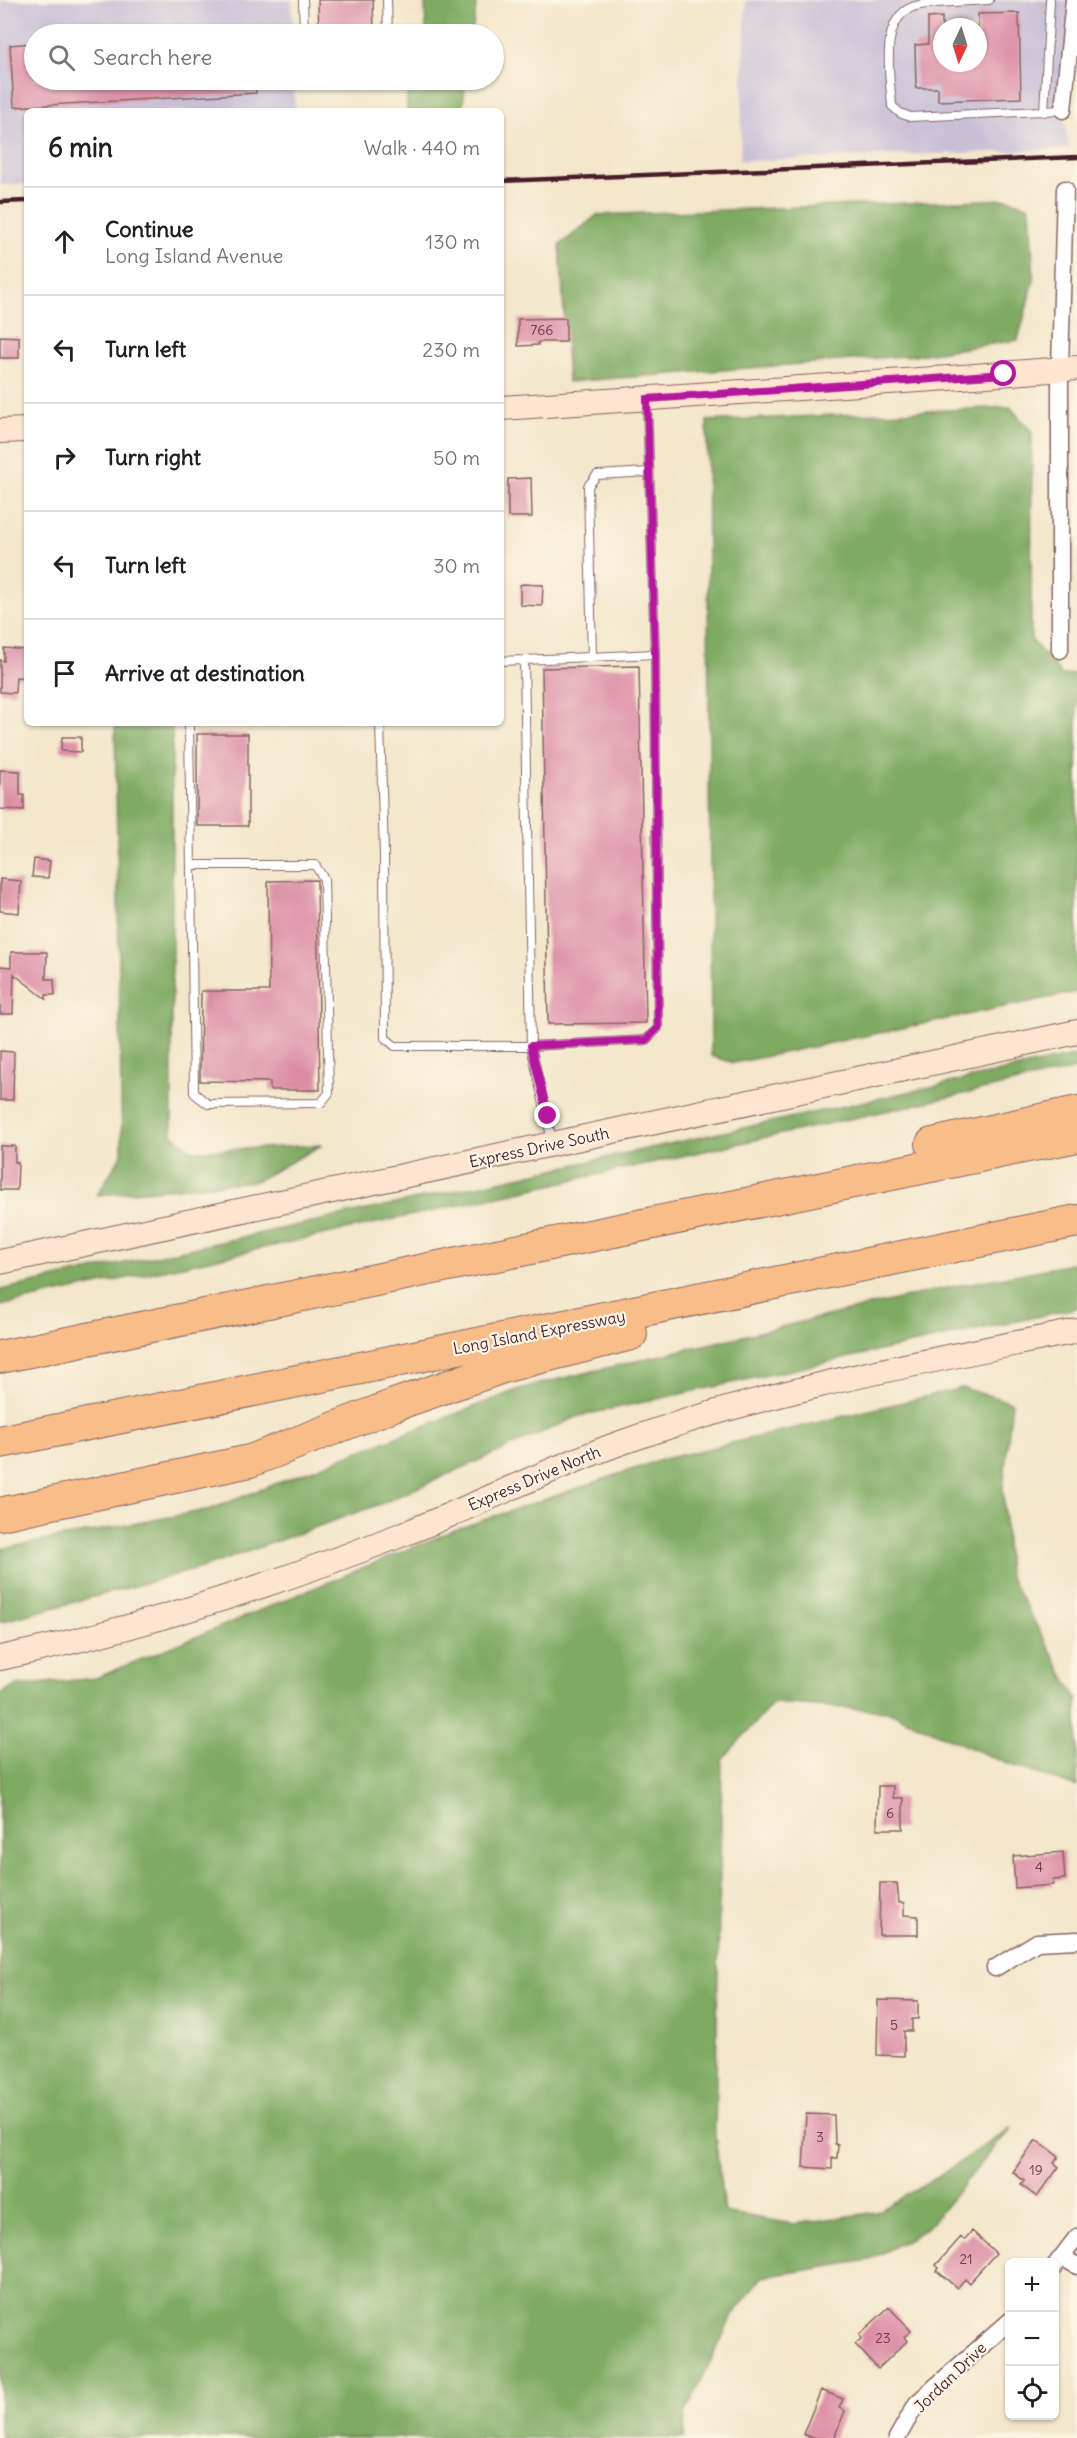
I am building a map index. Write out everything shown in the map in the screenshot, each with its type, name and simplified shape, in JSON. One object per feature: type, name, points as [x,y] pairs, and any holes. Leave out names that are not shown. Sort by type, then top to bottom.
[{"type":"highway","points":[[736,1206],[924,1146],[1077,1112]]},
{"type":"highway","points":[[0,1357],[1077,1136]]},
{"type":"highway","name":"Long Island Expressway","points":[[0,1442],[1077,1221]]},
{"type":"highway","points":[[0,1514],[250,1461],[394,1405],[506,1366],[654,1328],[717,1296]]},
{"type":"main road","points":[[504,408],[1071,369]]},
{"type":"main road","points":[[0,431],[24,430]]},
{"type":"main road","name":"Express Drive South","points":[[0,1262],[1077,1032]]},
{"type":"main road","name":"Express Drive North","points":[[0,1658],[122,1629],[269,1583],[408,1532],[614,1445],[688,1420],[821,1384],[1077,1331]]},
{"type":"street","points":[[1063,110],[1074,0]]},
{"type":"street","points":[[1060,650],[1071,369],[1065,189]]},
{"type":"street","points":[[995,1968],[1037,1942],[1077,1940]]},
{"type":"street","points":[[1059,2261],[1077,2237]]},
{"type":"street","points":[[1059,2262],[1077,2266]]},
{"type":"street","name":"Jordan Drive","points":[[897,2438],[918,2403],[1005,2325]]},
{"type":"lane","points":[[303,0],[304,24]]},
{"type":"lane","points":[[387,0],[388,24]]},
{"type":"lane","points":[[989,0],[917,5],[900,14],[892,30],[889,43],[892,106],[900,113],[910,117],[1063,110]]},
{"type":"lane","points":[[1044,112],[1050,0]]},
{"type":"lane","points":[[380,726],[384,855],[385,1038],[395,1046],[531,1046],[646,1040],[658,1028],[655,654],[647,399]]},
{"type":"lane","points":[[592,657],[588,486],[597,475],[649,472]]},
{"type":"lane","points":[[504,661],[655,654]]},
{"type":"lane","points":[[524,660],[531,1046],[552,1144]]},
{"type":"lane","points":[[189,726],[194,1093],[208,1104],[321,1103],[329,1093],[324,879],[315,865],[191,865]]},
{"type":"shaded area","points":[[0,0],[292,0],[293,24],[24,24],[24,90],[294,90],[295,108],[24,108],[24,184],[0,185]]},
{"type":"shaded area","points":[[746,0],[1074,0],[1063,110],[1069,149],[740,161]]},
{"type":"green space","points":[[425,0],[477,0],[473,24],[426,24]]},
{"type":"green space","points":[[407,90],[465,90],[462,108],[407,108]]},
{"type":"green space","points":[[1009,199],[1030,207],[1034,280],[1018,340],[917,355],[568,382],[560,245],[597,215]]},
{"type":"green space","points":[[1010,407],[1032,432],[1031,639],[1062,675],[1077,674],[1077,992],[734,1063],[711,1056],[707,421]]},
{"type":"green space","points":[[115,726],[172,726],[172,1134],[193,1151],[322,1145],[256,1181],[97,1195],[122,1154]]},
{"type":"green space","points":[[1077,1055],[1077,1069],[0,1306],[0,1290]]},
{"type":"green space","points":[[1077,1263],[1077,1308],[579,1416],[383,1503],[205,1567],[0,1622],[0,1549],[211,1509],[522,1388],[950,1287]]},
{"type":"green space","points":[[962,1388],[1012,1402],[1003,1489],[1008,1574],[1077,1699],[1077,1787],[1005,1763],[887,1711],[773,1703],[722,1760],[715,2135],[724,2212],[794,2224],[877,2212],[936,2178],[1012,2127],[926,2229],[870,2260],[762,2277],[732,2317],[685,2414],[685,2438],[0,2438],[0,1694],[15,1686],[96,1678],[457,1529],[660,1460]]},
{"type":"building","points":[[318,0],[373,0],[374,24],[319,24]]},
{"type":"building","points":[[1019,13],[1021,98],[938,101],[938,88],[916,88],[915,45],[928,44],[928,18],[942,17],[933,18],[933,72],[987,72],[987,18],[978,18],[978,14]]},
{"type":"building","points":[[24,44],[24,90],[256,90],[256,93],[14,107],[10,45]]},
{"type":"building","points":[[566,318],[566,342],[538,342],[538,345],[518,346],[518,319]]},
{"type":"building","points":[[0,336],[19,337],[19,358],[0,358]]},
{"type":"building","points":[[531,478],[532,517],[508,517],[508,479]]},
{"type":"building","points":[[520,585],[543,585],[542,606],[520,605]]},
{"type":"building","points":[[4,648],[24,650],[24,678],[16,677],[15,693],[0,692],[0,660],[4,661]]},
{"type":"building","points":[[639,666],[646,1023],[548,1024],[542,668]]},
{"type":"building","points":[[197,734],[248,734],[248,826],[197,826]]},
{"type":"building","points":[[62,737],[81,737],[81,752],[61,751]]},
{"type":"building","points":[[0,770],[20,771],[20,795],[24,795],[24,810],[0,809]]},
{"type":"building","points":[[34,859],[50,861],[48,878],[32,877]]},
{"type":"building","points":[[0,879],[21,881],[19,913],[0,911]]},
{"type":"building","points":[[317,880],[320,1090],[270,1090],[270,1082],[200,1081],[201,991],[269,991],[268,881]]},
{"type":"building","points":[[11,952],[47,952],[46,979],[54,979],[55,995],[46,995],[46,999],[14,974],[13,1014],[0,1014],[0,966],[11,967]]},
{"type":"building","points":[[0,1051],[14,1052],[13,1100],[0,1100]]},
{"type":"building","points":[[0,1146],[15,1146],[15,1162],[18,1162],[17,1190],[0,1190]]},
{"type":"building","points":[[878,1786],[893,1786],[893,1798],[903,1798],[903,1829],[877,1829]]},
{"type":"building","points":[[1063,1852],[1065,1879],[1053,1880],[1053,1885],[1015,1888],[1013,1856]]},
{"type":"building","points":[[880,1883],[897,1883],[899,1903],[904,1903],[904,1915],[918,1916],[918,1935],[879,1935]]},
{"type":"building","points":[[878,2000],[918,2001],[918,2019],[912,2019],[912,2031],[904,2031],[904,2056],[877,2055]]},
{"type":"building","points":[[806,2114],[834,2115],[835,2144],[838,2145],[837,2158],[832,2158],[832,2169],[803,2167]]},
{"type":"building","points":[[1036,2140],[1059,2157],[1054,2163],[1059,2167],[1037,2197],[1021,2185],[1024,2181],[1013,2172]]},
{"type":"building","points":[[972,2231],[996,2253],[969,2283],[965,2279],[957,2288],[937,2271],[939,2268],[936,2265],[961,2237],[964,2240]]},
{"type":"building","points":[[889,2307],[911,2331],[904,2337],[907,2341],[878,2369],[855,2344],[861,2339],[859,2335]]},
{"type":"building","points":[[821,2390],[843,2399],[839,2408],[845,2411],[834,2438],[812,2438],[803,2434]]},
{"type":"railway","points":[[504,181],[1077,157]]},
{"type":"railway","points":[[0,202],[24,201]]},
{"type":"route","points":[[548,1116],[531,1046],[646,1040],[658,1028],[655,654],[647,399],[1004,374]]}]
